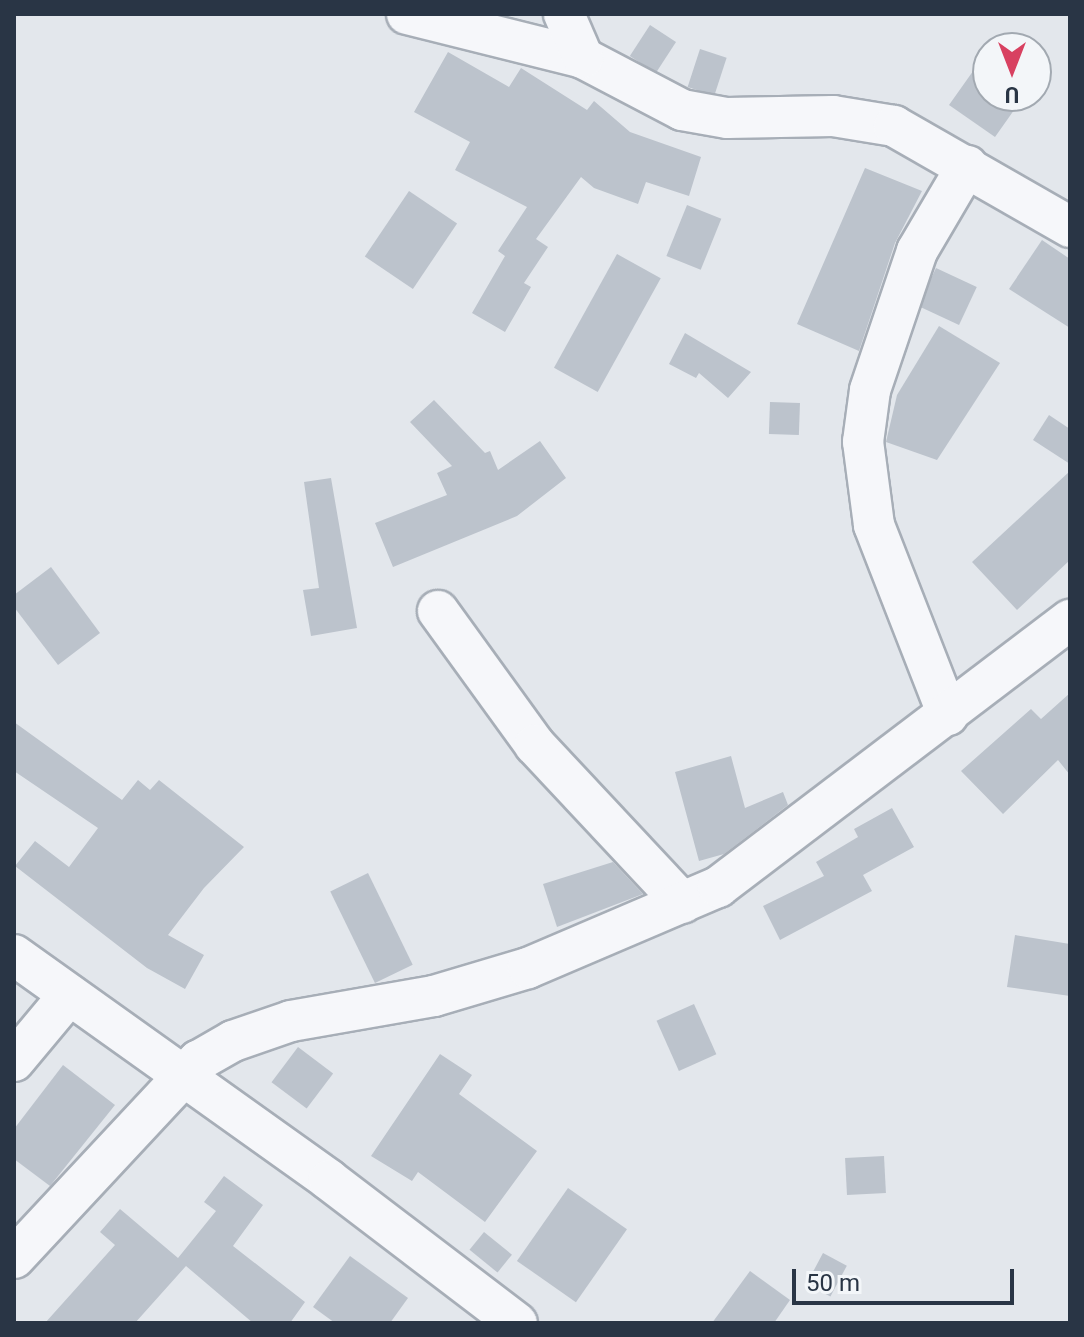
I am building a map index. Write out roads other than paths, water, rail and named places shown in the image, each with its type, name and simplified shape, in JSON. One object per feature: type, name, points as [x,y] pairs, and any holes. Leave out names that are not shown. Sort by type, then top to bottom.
[{"type":"street","points":[[407,14],[583,58],[682,110],[727,118],[833,116],[894,126],[1070,227]]},
{"type":"street","points":[[564,14],[583,58]]},
{"type":"street","points":[[948,715],[874,525],[863,442],[870,390],[917,251],[967,166]]},
{"type":"street","points":[[438,611],[535,745],[683,903]]},
{"type":"street","points":[[14,1258],[198,1061],[233,1041],[291,1021],[434,996],[528,968],[718,887],[1070,620]]},
{"type":"street","points":[[14,955],[185,1075],[517,1323]]},
{"type":"street","points":[[14,1061],[69,995]]}]
